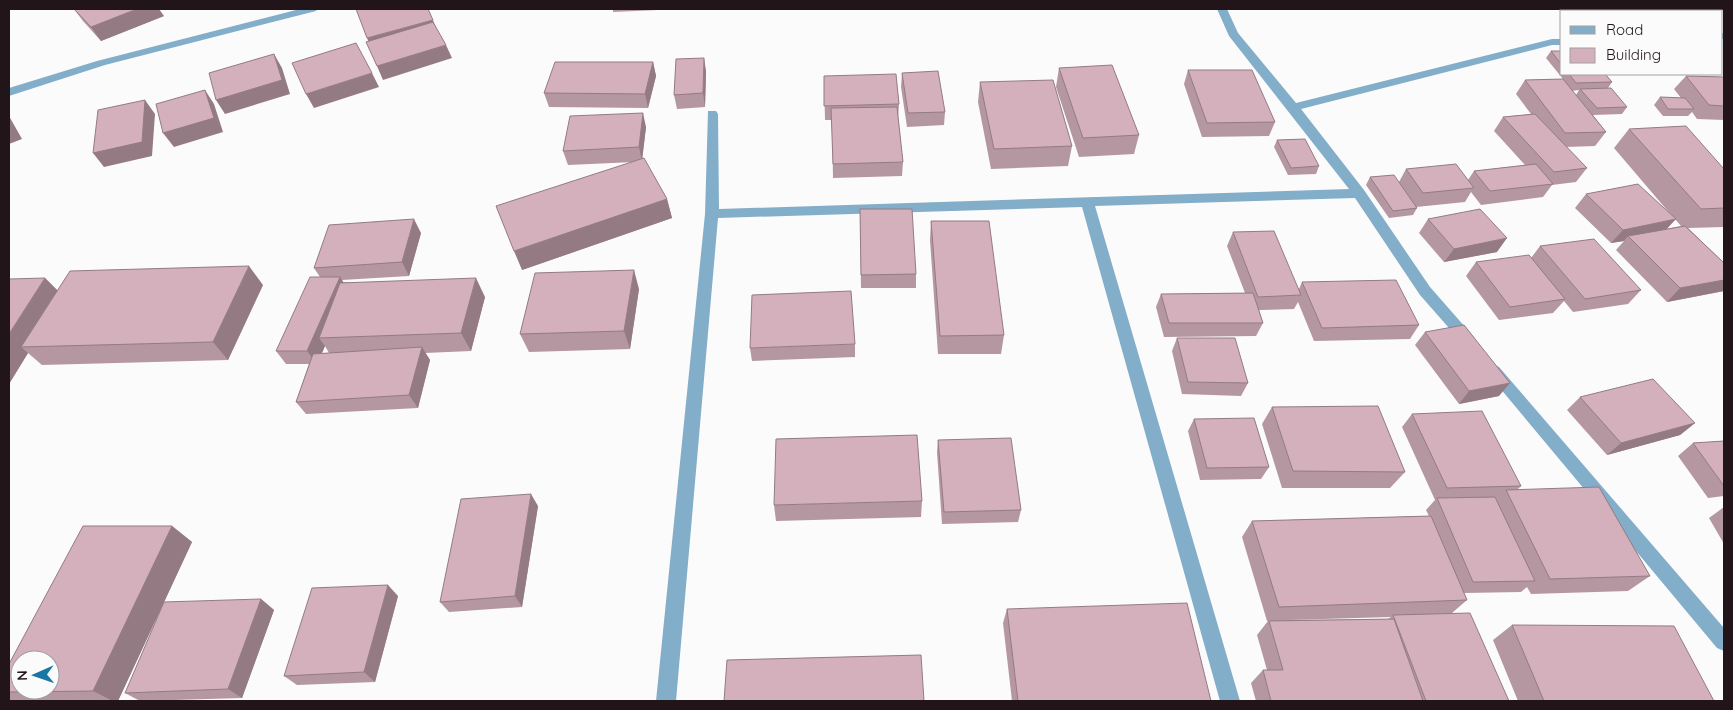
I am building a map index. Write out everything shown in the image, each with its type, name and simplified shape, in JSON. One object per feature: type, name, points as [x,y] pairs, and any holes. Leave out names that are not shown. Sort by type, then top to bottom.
[{"type":"street","points":[[9,92],[101,63],[312,9]]},
{"type":"street","points":[[1222,9],[1233,34],[1293,107],[1359,193],[1425,291],[1724,642]]},
{"type":"street","points":[[1293,107],[1552,42],[1560,42]]},
{"type":"street","points":[[666,701],[712,214],[712,114]]},
{"type":"street","points":[[712,214],[1359,193]]},
{"type":"street","points":[[1087,201],[1230,701]]},
{"type":"building","points":[[74,9],[137,9],[91,27]]},
{"type":"building","points":[[356,9],[428,9],[433,20],[367,38]]},
{"type":"building","points":[[433,22],[446,45],[377,66],[366,42]]},
{"type":"building","points":[[356,43],[372,73],[306,94],[292,63]]},
{"type":"building","points":[[1551,51],[1560,51],[1560,62]]},
{"type":"building","points":[[274,54],[282,80],[216,100],[209,73]]},
{"type":"building","points":[[704,58],[703,93],[674,95],[676,59]]},
{"type":"building","points":[[555,62],[653,62],[645,94],[544,93]]},
{"type":"building","points":[[1112,65],[1139,135],[1083,138],[1059,68]]},
{"type":"building","points":[[1188,70],[1252,70],[1275,122],[1207,123]]},
{"type":"building","points":[[938,71],[945,112],[908,113],[902,73]]},
{"type":"building","points":[[896,74],[899,104],[824,106],[824,76]]},
{"type":"building","points":[[1570,75],[1606,75],[1612,82],[1576,83]]},
{"type":"building","points":[[1686,76],[1724,77],[1724,106],[1709,105]]},
{"type":"building","points":[[1563,79],[1606,132],[1565,133],[1525,80]]},
{"type":"building","points":[[1053,80],[1072,146],[994,149],[980,82]]},
{"type":"building","points":[[1611,88],[1627,107],[1597,108],[1580,89]]},
{"type":"building","points":[[205,90],[214,118],[163,133],[156,104]]},
{"type":"building","points":[[1660,97],[1685,98],[1694,109],[1668,109]]},
{"type":"building","points":[[145,100],[142,142],[93,153],[98,110]]},
{"type":"building","points":[[897,107],[903,162],[833,164],[831,108]]},
{"type":"building","points":[[643,113],[639,147],[563,151],[570,116]]},
{"type":"building","points":[[1535,114],[1587,168],[1554,172],[1503,117]]},
{"type":"building","points":[[1686,126],[1724,169],[1724,208],[1701,209],[1629,129]]},
{"type":"building","points":[[1305,139],[1319,166],[1291,168],[1277,140]]},
{"type":"building","points":[[644,158],[667,199],[514,251],[496,206]]},
{"type":"building","points":[[1456,164],[1474,188],[1423,193],[1406,169]]},
{"type":"building","points":[[1536,164],[1553,184],[1490,191],[1474,171]]},
{"type":"building","points":[[1394,175],[1417,208],[1393,211],[1370,177]]},
{"type":"building","points":[[1638,184],[1676,219],[1623,230],[1586,194]]},
{"type":"building","points":[[860,209],[912,209],[916,274],[861,275]]},
{"type":"building","points":[[1480,209],[1507,238],[1454,249],[1428,219]]},
{"type":"building","points":[[414,219],[402,262],[314,268],[329,225]]},
{"type":"building","points":[[931,221],[989,221],[1004,335],[940,336]]},
{"type":"building","points":[[1685,226],[1724,263],[1724,280],[1680,288],[1628,236]]},
{"type":"building","points":[[1274,231],[1301,295],[1258,297],[1233,232]]},
{"type":"building","points":[[1594,239],[1641,290],[1585,299],[1540,246]]},
{"type":"building","points":[[1529,255],[1565,299],[1510,307],[1476,262]]},
{"type":"building","points":[[249,266],[213,342],[21,347],[70,271]]},
{"type":"building","points":[[634,270],[624,331],[520,334],[535,273]]},
{"type":"building","points":[[310,277],[340,277],[307,351],[276,351]]},
{"type":"building","points":[[45,278],[9,334],[9,279]]},
{"type":"building","points":[[476,278],[461,333],[319,338],[340,283]]},
{"type":"building","points":[[1396,280],[1419,325],[1322,328],[1302,282]]},
{"type":"building","points":[[851,291],[855,344],[750,348],[752,295]]},
{"type":"building","points":[[1253,293],[1263,323],[1169,323],[1161,294]]},
{"type":"building","points":[[1464,325],[1510,383],[1469,391],[1425,332]]},
{"type":"building","points":[[1177,338],[1235,338],[1248,383],[1188,382]]},
{"type":"building","points":[[422,347],[409,395],[296,402],[313,354]]},
{"type":"building","points":[[1653,379],[1695,423],[1621,443],[1580,397]]},
{"type":"building","points":[[1378,406],[1405,472],[1293,471],[1272,407]]},
{"type":"building","points":[[1482,411],[1521,486],[1447,488],[1412,414]]},
{"type":"building","points":[[1254,418],[1269,467],[1207,468],[1194,419]]},
{"type":"building","points":[[917,435],[922,501],[774,505],[776,439]]},
{"type":"building","points":[[1011,438],[1021,510],[944,512],[938,440]]},
{"type":"building","points":[[1724,441],[1724,486],[1693,443]]},
{"type":"building","points":[[1599,487],[1650,576],[1550,579],[1506,490]]},
{"type":"building","points":[[531,494],[515,596],[440,602],[461,499]]},
{"type":"building","points":[[1495,497],[1535,581],[1473,582],[1437,498]]},
{"type":"building","points":[[1431,516],[1467,600],[1279,607],[1252,521]]},
{"type":"building","points":[[83,526],[172,526],[93,691],[60,691],[60,650],[17,650]]},
{"type":"building","points":[[388,585],[364,672],[284,676],[312,588]]},
{"type":"building","points":[[261,599],[228,689],[125,693],[164,602]]},
{"type":"building","points":[[1187,603],[1211,701],[1018,701],[1007,609]]},
{"type":"building","points":[[1470,613],[1509,701],[1426,701],[1393,615]]},
{"type":"building","points":[[1394,619],[1423,701],[1271,701],[1263,670],[1283,670],[1269,621]]},
{"type":"building","points":[[1512,625],[1674,626],[1714,701],[1544,701]]},
{"type":"building","points":[[921,655],[924,701],[724,701],[727,660]]},
{"type":"building","points":[[10,662],[10,692],[9,664]]}]
